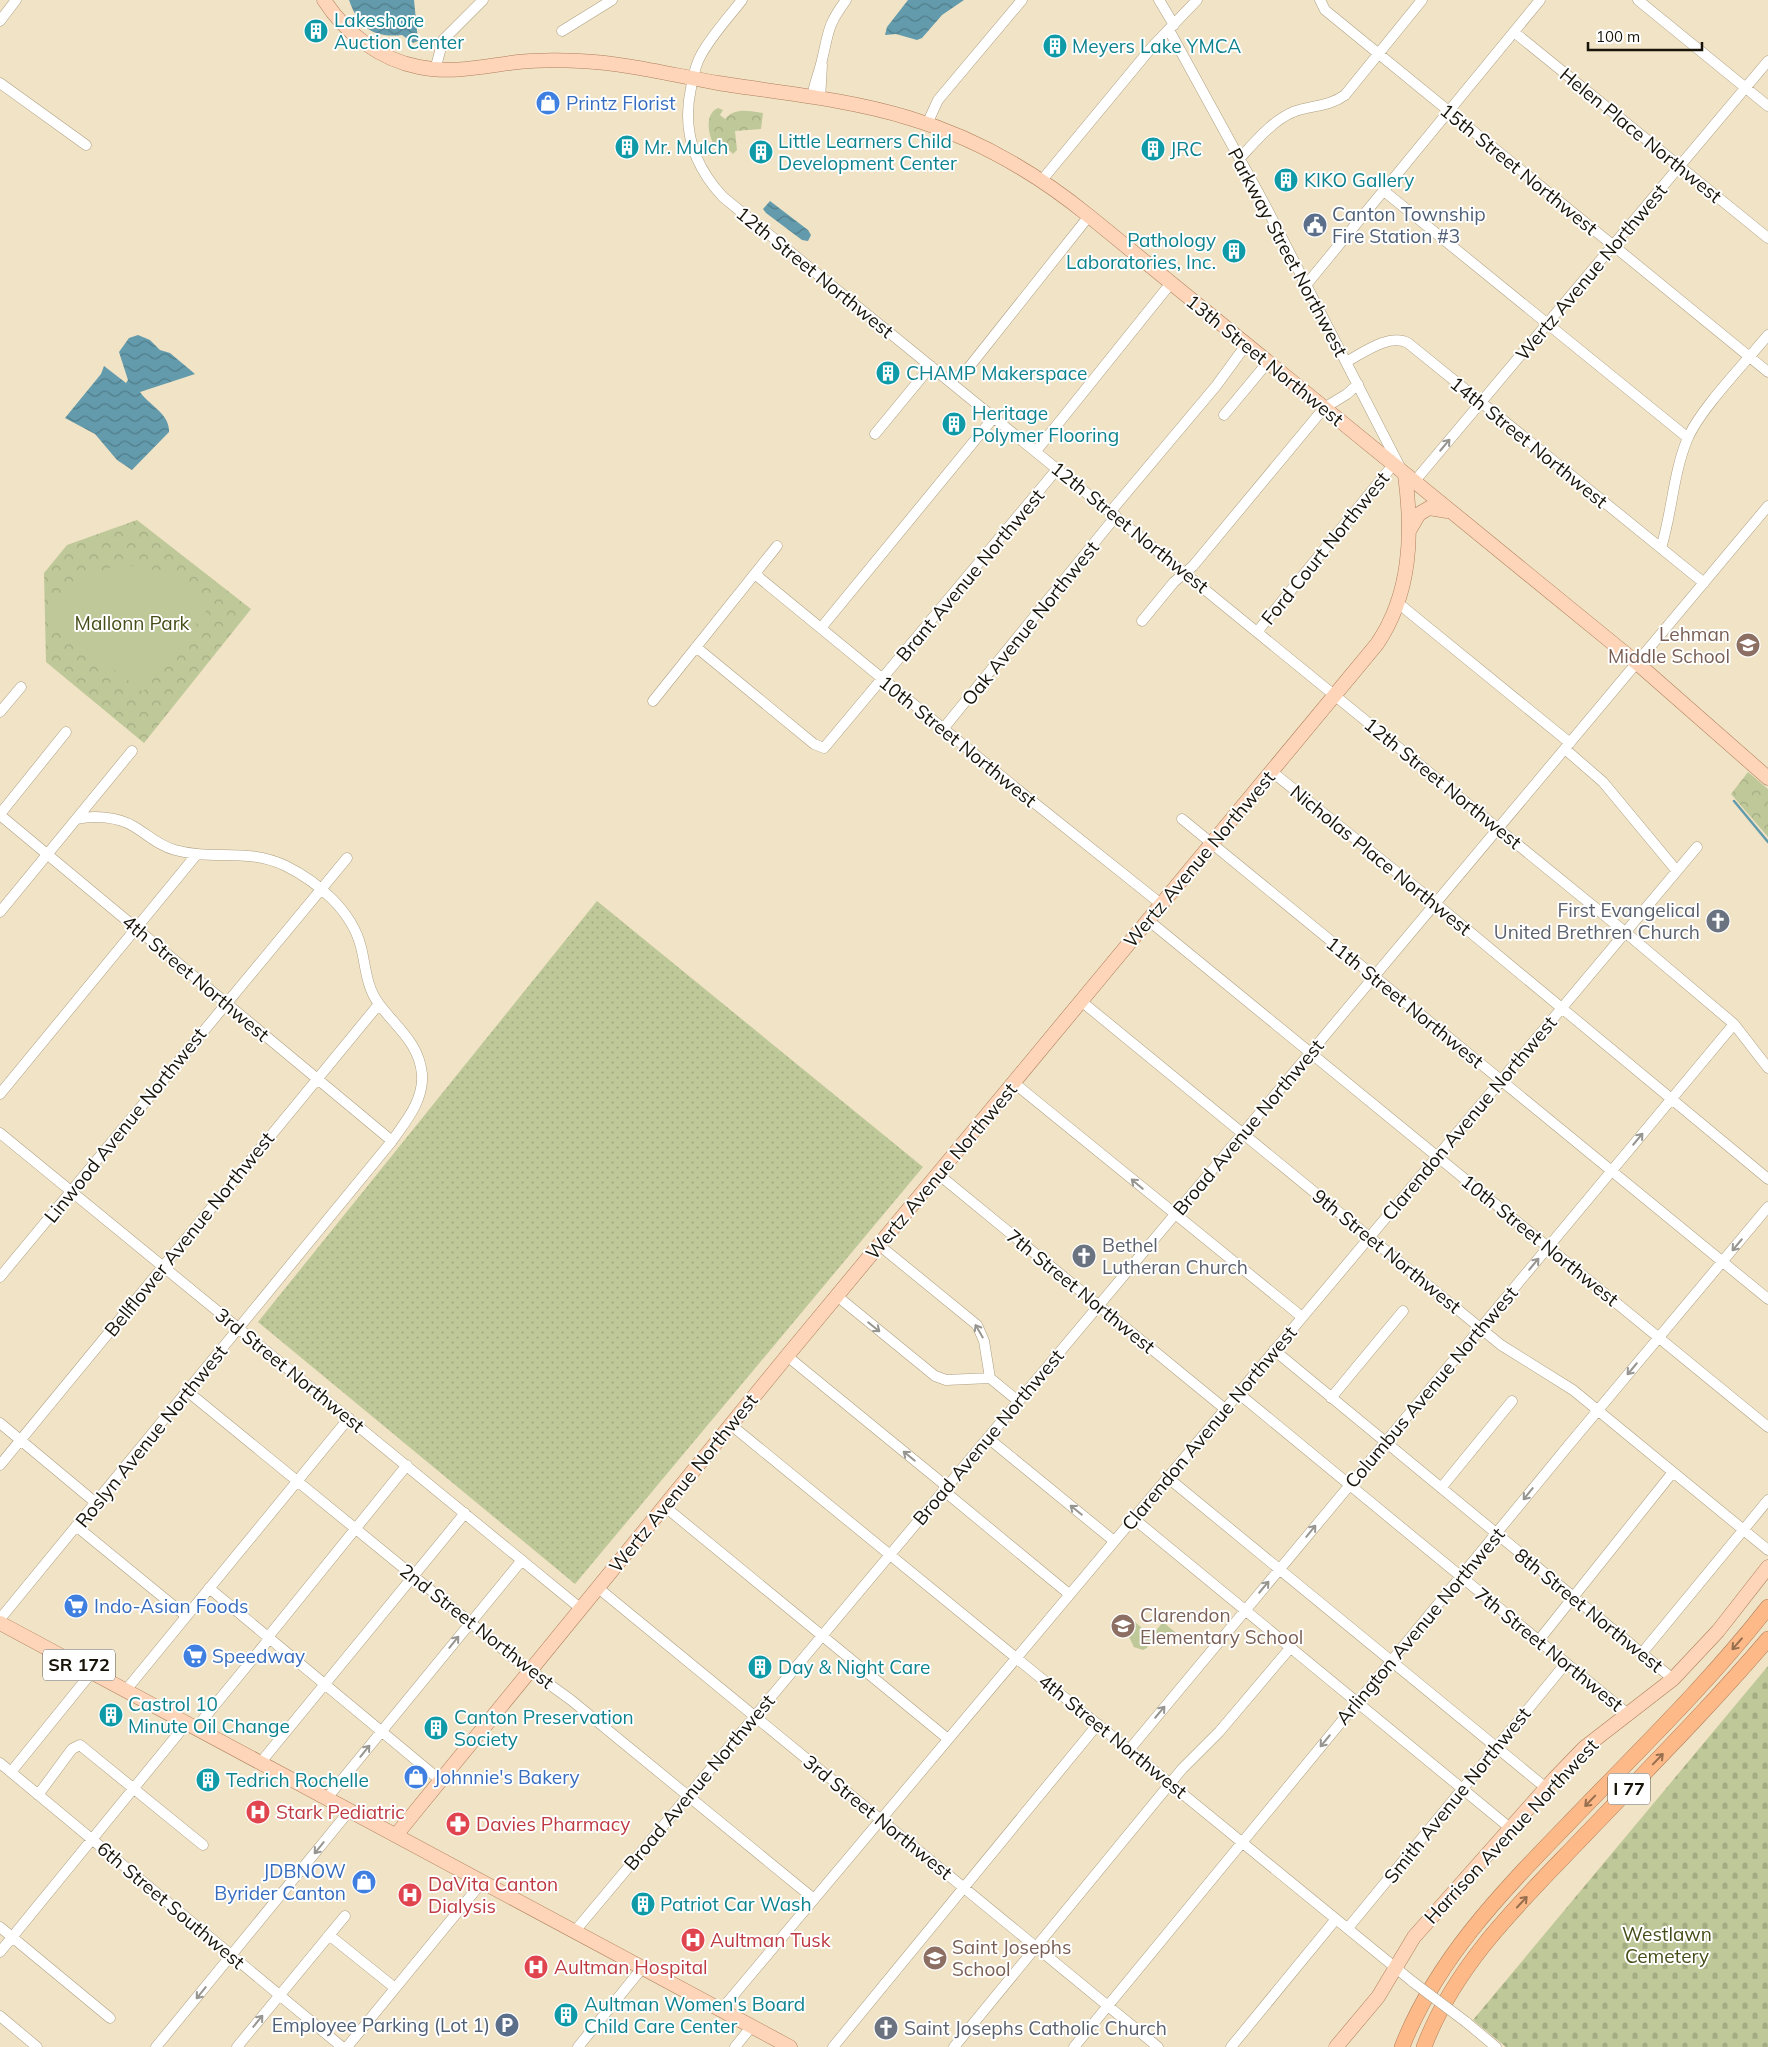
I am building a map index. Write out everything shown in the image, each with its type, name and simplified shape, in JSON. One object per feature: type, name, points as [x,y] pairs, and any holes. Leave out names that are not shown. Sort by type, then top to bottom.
[{"type":"highway","name":"I 77","points":[[1402,2047],[1430,1989],[1468,1933],[1522,1870],[1697,1689],[1768,1607]]},
{"type":"highway","name":"I 77","points":[[1424,2047],[1448,1998],[1489,1938],[1524,1898],[1711,1703],[1768,1639]]},
{"type":"highway","points":[[1391,2047],[1427,1978],[1461,1928],[1497,1886],[1522,1870]]},
{"type":"highway","points":[[1434,2047],[1489,1938]]},
{"type":"main road","points":[[324,0],[340,21],[371,47],[408,64],[435,70],[460,70],[518,62],[560,60],[606,63],[692,79]]},
{"type":"main road","name":"13th Street Northwest","points":[[692,79],[889,113],[927,124],[986,148],[1042,180],[1089,216],[1409,479],[1637,663],[1768,778]]},
{"type":"main road","name":"Wertz Avenue Northwest","points":[[396,1835],[730,1425],[1377,644],[1398,603],[1406,574],[1409,532],[1409,479]]},
{"type":"main road","points":[[1409,532],[1419,514],[1429,508],[1451,512]]},
{"type":"main road","name":"Harrison Avenue Northwest","points":[[1336,2047],[1374,2003],[1414,1937],[1546,1788],[1584,1748],[1673,1679],[1718,1631],[1768,1567]]},
{"type":"main road","name":"SR 172","points":[[0,1623],[790,2047]]},
{"type":"street","points":[[0,21],[16,0]]},
{"type":"street","points":[[435,70],[443,40],[483,0]]},
{"type":"street","points":[[562,30],[612,0]]},
{"type":"street","name":"12th Street Northwest","points":[[742,0],[704,51],[692,79],[687,106],[689,136],[696,159],[715,188],[731,204],[1058,468],[1625,932],[1734,1024],[1768,1068]]},
{"type":"street","points":[[816,99],[815,77],[821,62],[828,27],[846,0]]},
{"type":"street","points":[[927,124],[938,100],[1022,0]]},
{"type":"street","name":"Parkway Street Northwest","points":[[1160,0],[1172,27],[1346,362],[1409,479]]},
{"type":"street","points":[[1042,180],[1152,47],[1197,0]]},
{"type":"street","points":[[1240,158],[1284,117],[1298,110],[1338,101],[1354,85],[1422,0]]},
{"type":"street","points":[[1306,285],[1540,0]]},
{"type":"street","points":[[1638,0],[1768,106]]},
{"type":"street","name":"15th Street Northwest","points":[[1320,1],[1324,10],[1768,372]]},
{"type":"street","name":"Helen Place Northwest","points":[[1514,32],[1768,238]]},
{"type":"street","name":"Wertz Avenue Northwest","points":[[1409,479],[1481,403],[1768,60]]},
{"type":"street","points":[[0,83],[86,145]]},
{"type":"street","points":[[1384,191],[1688,438]]},
{"type":"street","points":[[949,381],[966,371],[1089,216]]},
{"type":"street","points":[[1036,451],[1171,283]]},
{"type":"street","points":[[1660,548],[1688,438],[1706,410],[1768,335]]},
{"type":"street","name":"14th Street Northwest","points":[[1346,362],[1388,341],[1404,341],[1704,582]]},
{"type":"street","name":"Oak Avenue Northwest","points":[[943,729],[1216,386],[1246,345]]},
{"type":"street","points":[[1224,415],[1268,362]]},
{"type":"street","points":[[875,434],[931,366]]},
{"type":"street","points":[[1142,621],[1184,572],[1193,566],[1324,408],[1336,402],[1358,384]]},
{"type":"street","points":[[820,628],[994,418]]},
{"type":"street","name":"Ford Court Northwest","points":[[1257,632],[1392,465]]},
{"type":"street","name":"Brant Avenue Northwest","points":[[696,648],[814,744],[823,748],[883,680],[1058,468]]},
{"type":"street","name":"Broad Avenue Northwest","points":[[575,1931],[1768,506]]},
{"type":"street","points":[[653,701],[778,546]]},
{"type":"street","name":"10th Street Northwest","points":[[756,575],[943,729],[1161,904]]},
{"type":"street","points":[[1398,603],[1567,746],[1603,782],[1676,870]]},
{"type":"street","points":[[0,712],[21,687]]},
{"type":"street","points":[[0,815],[66,732]]},
{"type":"street","points":[[0,912],[132,751]]},
{"type":"street","name":"Nicholas Place Northwest","points":[[1271,772],[1435,904],[1768,1179]]},
{"type":"street","name":"4th Street Northwest","points":[[0,815],[392,1141]]},
{"type":"street","points":[[77,819],[98,817],[123,821],[160,844],[174,850],[197,854],[244,854],[267,858],[294,871],[320,889],[343,910],[354,926],[367,977],[379,1004]]},
{"type":"street","name":"11th Street Northwest","points":[[1182,818],[1211,844],[1768,1298]]},
{"type":"street","name":"Clarendon Avenue Northwest","points":[[721,2010],[1696,847]]},
{"type":"street","points":[[0,1094],[197,854]]},
{"type":"street","name":"Linwood Avenue Northwest","points":[[0,1277],[347,858]]},
{"type":"street","name":"10th Street Northwest","points":[[1148,920],[1768,1427]]},
{"type":"street","name":"9th Street Northwest","points":[[1081,1001],[1508,1350],[1573,1390],[1768,1550]]},
{"type":"street","name":"Bellflower Avenue Northwest","points":[[0,1465],[379,1004]]},
{"type":"street","name":"Roslyn Avenue Northwest","points":[[0,1619],[392,1141],[415,1107],[422,1084],[420,1061],[413,1045],[379,1004]]},
{"type":"street","name":"Columbus Avenue Northwest","points":[[1129,1750],[1734,1024]]},
{"type":"street","points":[[1014,1083],[1174,1215],[1302,1317]]},
{"type":"street","name":"3rd Street Northwest","points":[[0,1133],[580,1608]]},
{"type":"street","name":"7th Street Northwest","points":[[938,1174],[1225,1409]]},
{"type":"street","name":"Arlington Avenue Northwest","points":[[1074,2047],[1598,1410],[1768,1207]]},
{"type":"street","points":[[880,1245],[977,1326],[984,1342],[990,1378],[1018,1401]]},
{"type":"street","points":[[837,1296],[935,1376],[946,1380],[990,1378]]},
{"type":"street","points":[[1331,1398],[1403,1311]]},
{"type":"street","name":"8th Street Northwest","points":[[1274,1350],[1673,1679]]},
{"type":"street","points":[[787,1356],[1069,1594]]},
{"type":"street","name":"2nd Street Northwest","points":[[187,1391],[471,1623],[571,1700],[814,1899]]},
{"type":"street","name":"7th Street Northwest","points":[[1238,1393],[1628,1714]]},
{"type":"street","points":[[1440,1488],[1512,1401]]},
{"type":"street","points":[[126,1690],[349,1418]]},
{"type":"street","points":[[0,1424],[96,1503]]},
{"type":"street","name":"4th Street Northwest","points":[[730,1425],[1496,2047]]},
{"type":"street","points":[[988,1438],[1114,1541]]},
{"type":"street","points":[[0,1952],[134,1789],[192,1726],[268,1638],[407,1465]]},
{"type":"street","points":[[1539,1640],[1673,1472]]},
{"type":"street","points":[[1167,1477],[1546,1788]]},
{"type":"street","points":[[1642,1653],[1768,1500]]},
{"type":"street","points":[[664,1506],[948,1739]]},
{"type":"street","points":[[261,1762],[465,1513]]},
{"type":"street","points":[[1133,1518],[1510,1828]]},
{"type":"street","points":[[76,1526],[186,1616]]},
{"type":"street","points":[[327,1798],[522,1560]]},
{"type":"street","name":"3rd Street Northwest","points":[[597,1587],[1158,2047]]},
{"type":"street","points":[[209,1588],[440,1780]]},
{"type":"street","points":[[954,2047],[1170,1783],[1219,1732],[1291,1647]]},
{"type":"street","name":"Smith Avenue Northwest","points":[[1348,1928],[1461,1788],[1566,1663]]},
{"type":"street","points":[[11,1772],[92,1672]]},
{"type":"street","points":[[833,2047],[1098,1724]]},
{"type":"street","points":[[38,1794],[72,1748],[80,1745],[203,1845]]},
{"type":"street","name":"6th Street Southwest","points":[[0,1763],[342,2047]]},
{"type":"street","points":[[156,2047],[350,1810]]},
{"type":"street","points":[[346,2047],[483,1881]]},
{"type":"street","points":[[237,2047],[345,1916]]},
{"type":"street","points":[[1231,2047],[1336,1919]]},
{"type":"street","points":[[0,1927],[110,2018]]},
{"type":"street","points":[[329,1935],[395,1988]]},
{"type":"street","points":[[578,2047],[643,1967]]},
{"type":"street","points":[[0,2016],[37,2047]]},
{"type":"street","points":[[735,2047],[752,2026]]},
{"type":"green space","points":[[718,108],[723,110],[720,115],[725,119],[738,111],[763,113],[761,129],[735,131],[737,150],[733,154],[724,145],[715,146],[709,131],[709,120]]},
{"type":"green space","name":"Mallonn Park","points":[[137,520],[251,609],[144,743],[46,662],[44,573],[67,545]]},
{"type":"green space","points":[[119,564],[168,572],[214,601],[143,692],[47,617],[74,584]]},
{"type":"green space","points":[[1748,772],[1768,789],[1768,837],[1731,794]]},
{"type":"green space","points":[[597,901],[923,1167],[575,1584],[258,1322]]},
{"type":"green space","points":[[1135,1622],[1152,1637],[1147,1648],[1143,1650],[1134,1647],[1124,1627],[1129,1623]]},
{"type":"green space","points":[[1163,1622],[1176,1633],[1167,1644],[1154,1633]]},
{"type":"green space","name":"Westlawn Cemetery","points":[[1768,1666],[1768,2047],[1506,2047],[1473,2020]]},
{"type":"water","points":[[349,0],[414,0],[418,41],[413,43],[402,35],[383,35],[368,29],[357,18]]},
{"type":"water","points":[[908,0],[964,0],[942,15],[922,38],[917,40],[896,34],[885,35],[887,27]]},
{"type":"water","points":[[770,201],[808,230],[811,235],[808,241],[802,240],[766,213],[763,209]]},
{"type":"water","points":[[138,335],[150,340],[160,350],[170,353],[195,374],[140,392],[163,415],[169,432],[132,470],[117,460],[95,434],[65,418],[101,374],[104,366],[126,383],[128,380],[119,352],[129,338]]},
{"type":"waterway","points":[[1734,801],[1768,842]]},
{"type":"place","name":"Lakeshore Auction Center","points":[[316,31]]},
{"type":"place","name":"Meyers Lake YMCA","points":[[1055,46]]},
{"type":"place","name":"Printz Florist","points":[[548,103]]},
{"type":"place","name":"Mr. Mulch","points":[[627,147]]},
{"type":"place","name":"JRC","points":[[1153,149]]},
{"type":"place","name":"Little Learners Child Development Center","points":[[761,152]]},
{"type":"place","name":"KIKO Gallery","points":[[1286,180]]},
{"type":"place","name":"Canton Township Fire Station #3","points":[[1315,225]]},
{"type":"place","name":"Pathology Laboratories, Inc.","points":[[1234,251]]},
{"type":"place","name":"CHAMP Makerspace","points":[[888,373]]},
{"type":"place","name":"Heritage Polymer Flooring","points":[[954,424]]},
{"type":"place","name":"Lehman Middle School","points":[[1748,645]]},
{"type":"place","name":"First Evangelical United Brethren Church","points":[[1718,921]]},
{"type":"place","name":"Bethel Lutheran Church","points":[[1084,1256]]},
{"type":"place","name":"Indo-Asian Foods","points":[[76,1606]]},
{"type":"place","name":"Clarendon Elementary School","points":[[1123,1626]]},
{"type":"place","name":"Speedway","points":[[195,1656]]},
{"type":"place","name":"Day & Night Care","points":[[760,1667]]},
{"type":"place","name":"Castrol 10 Minute Oil Change","points":[[111,1715]]},
{"type":"place","name":"Canton Preservation Society","points":[[436,1728]]},
{"type":"place","name":"Johnnie's Bakery","points":[[416,1777]]},
{"type":"place","name":"Tedrich Rochelle","points":[[208,1780]]},
{"type":"place","name":"Stark Pediatric","points":[[258,1812]]},
{"type":"place","name":"Davies Pharmacy","points":[[458,1824]]},
{"type":"place","name":"JDBNOW Byrider Canton","points":[[364,1882]]},
{"type":"place","name":"DaVita Canton Dialysis","points":[[410,1895]]},
{"type":"place","name":"Patriot Car Wash","points":[[643,1904]]},
{"type":"place","name":"Aultman Tusk","points":[[693,1940]]},
{"type":"place","name":"Saint Josephs School","points":[[935,1958]]},
{"type":"place","name":"Aultman Hospital","points":[[536,1967]]},
{"type":"place","name":"Aultman Women's Board Child Care Center","points":[[566,2015]]},
{"type":"place","name":"Employee Parking (Lot 1)","points":[[507,2025]]},
{"type":"place","name":"Saint Josephs Catholic Church","points":[[886,2028]]}]
